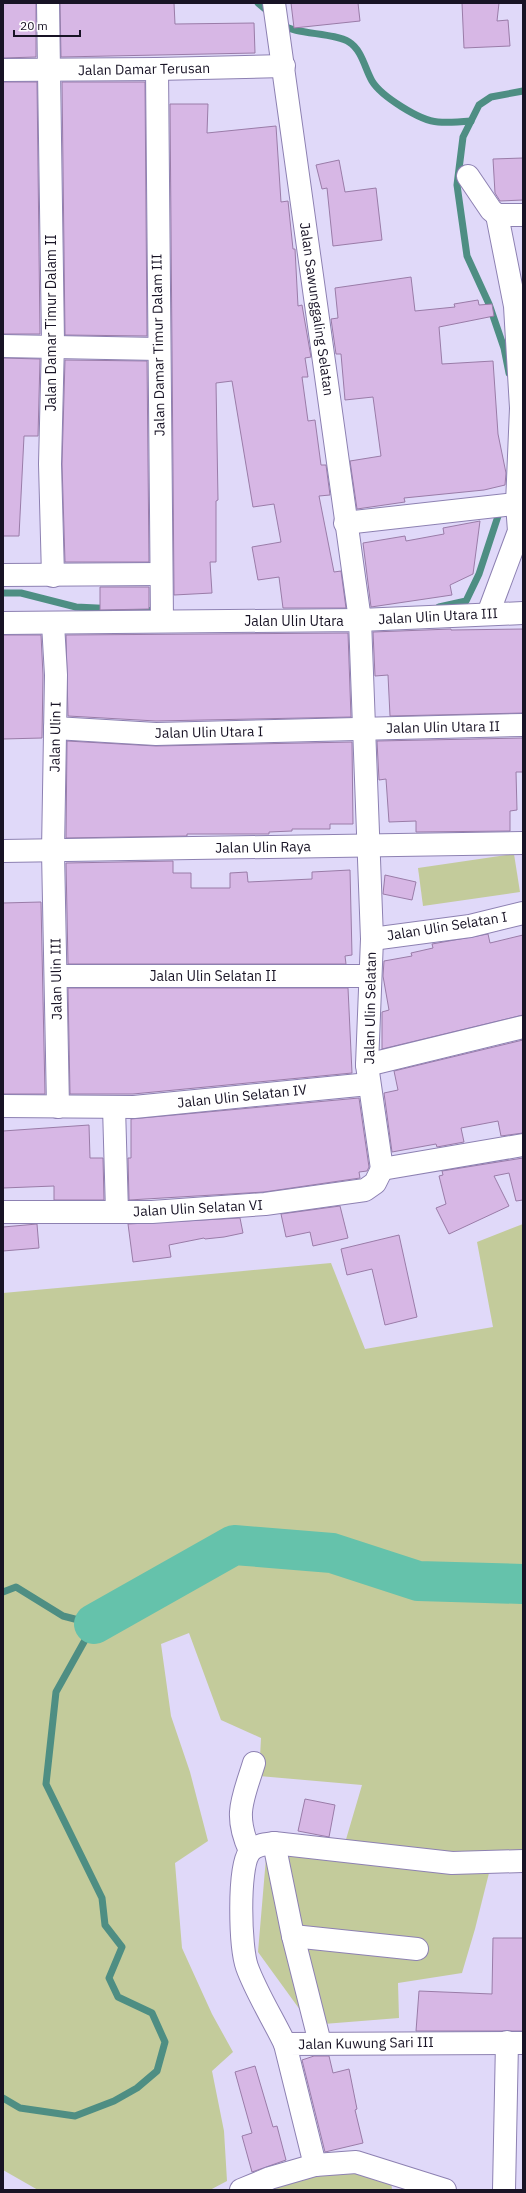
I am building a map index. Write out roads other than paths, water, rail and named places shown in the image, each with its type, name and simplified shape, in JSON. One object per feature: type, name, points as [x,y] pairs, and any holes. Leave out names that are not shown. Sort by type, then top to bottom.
[{"type":"street","name":"Jalan Damar Timur Dalam II","points":[[48,3],[53,347],[50,464],[53,576]]},
{"type":"street","name":"Jalan Sawunggaling Selatan","points":[[276,13],[359,614]]},
{"type":"street","name":"Jalan Damar Terusan","points":[[3,70],[284,66]]},
{"type":"street","name":"Jalan Damar Timur Dalam III","points":[[157,69],[158,349],[162,614]]},
{"type":"street","points":[[468,176],[491,210],[497,215],[515,306],[521,408],[514,508],[519,531],[488,614]]},
{"type":"street","points":[[497,215],[523,215]]},
{"type":"street","points":[[3,346],[158,349]]},
{"type":"street","points":[[346,523],[514,508]]},
{"type":"street","points":[[3,576],[161,574]]},
{"type":"street","name":"Jalan Ulin Utara III","points":[[359,614],[523,613]]},
{"type":"street","name":"Jalan Ulin Utara","points":[[3,624],[54,624],[162,614],[359,614],[362,729],[368,846]]},
{"type":"street","name":"Jalan Ulin I","points":[[53,851],[55,728],[54,624]]},
{"type":"street","name":"Jalan Ulin Utara II","points":[[362,729],[523,725]]},
{"type":"street","name":"Jalan Ulin Utara I","points":[[55,728],[156,734],[362,729]]},
{"type":"street","name":"Jalan Ulin Raya","points":[[3,851],[523,843]]},
{"type":"street","name":"Jalan Ulin Selatan","points":[[368,846],[372,939],[369,976],[368,1075],[382,1169]]},
{"type":"street","name":"Jalan Ulin III","points":[[53,851],[58,1108]]},
{"type":"street","name":"Jalan Ulin Selatan I","points":[[372,939],[470,926],[523,913]]},
{"type":"street","name":"Jalan Ulin Selatan II","points":[[56,976],[369,976]]},
{"type":"street","name":"Jalan Ulin Selatan IV","points":[[3,1106],[58,1108],[142,1106],[368,1075],[523,1026]]},
{"type":"street","points":[[114,1107],[117,1212]]},
{"type":"street","points":[[382,1169],[523,1145]]},
{"type":"street","name":"Jalan Ulin Selatan VI","points":[[3,1212],[152,1212],[266,1204],[365,1190],[375,1182],[382,1169]]},
{"type":"street","points":[[250,1851],[242,1835],[240,1810],[254,1763]]},
{"type":"street","points":[[274,1843],[293,1936],[320,2043]]},
{"type":"street","points":[[285,2044],[247,1968],[242,1952],[241,1936],[244,1863],[250,1851],[260,1845],[274,1843],[452,1863],[523,1862]]},
{"type":"street","points":[[293,1936],[417,1949]]},
{"type":"street","points":[[504,2190],[515,2042]]},
{"type":"street","name":"Jalan Kuwung Sari III","points":[[315,2165],[285,2044],[515,2042]]},
{"type":"street","points":[[241,2190],[270,2178],[315,2165],[356,2162],[397,2182],[445,2190]]},
{"type":"waterway","points":[[258,3],[270,13]]},
{"type":"waterway","points":[[282,24],[295,30],[333,37],[349,42],[357,50],[372,81],[377,87],[392,100],[412,113],[430,121],[471,121]]},
{"type":"waterway","points":[[509,373],[504,348],[489,304],[467,256],[457,185],[463,137],[479,105],[491,97],[523,91]]},
{"type":"waterway","points":[[439,607],[466,601],[479,574],[500,510]]},
{"type":"waterway","points":[[3,593],[21,593],[76,607],[159,611]]},
{"type":"waterway","points":[[94,1624],[234,1545],[332,1553],[418,1581],[523,1584]]},
{"type":"waterway","points":[[3,1592],[16,1587],[63,1616],[94,1624],[56,1692],[46,1784],[102,1898],[105,1925],[122,1947],[109,1978],[118,1997],[152,2013],[165,2042],[157,2071],[137,2088],[114,2101],[75,2116],[20,2108],[3,2098]]}]
